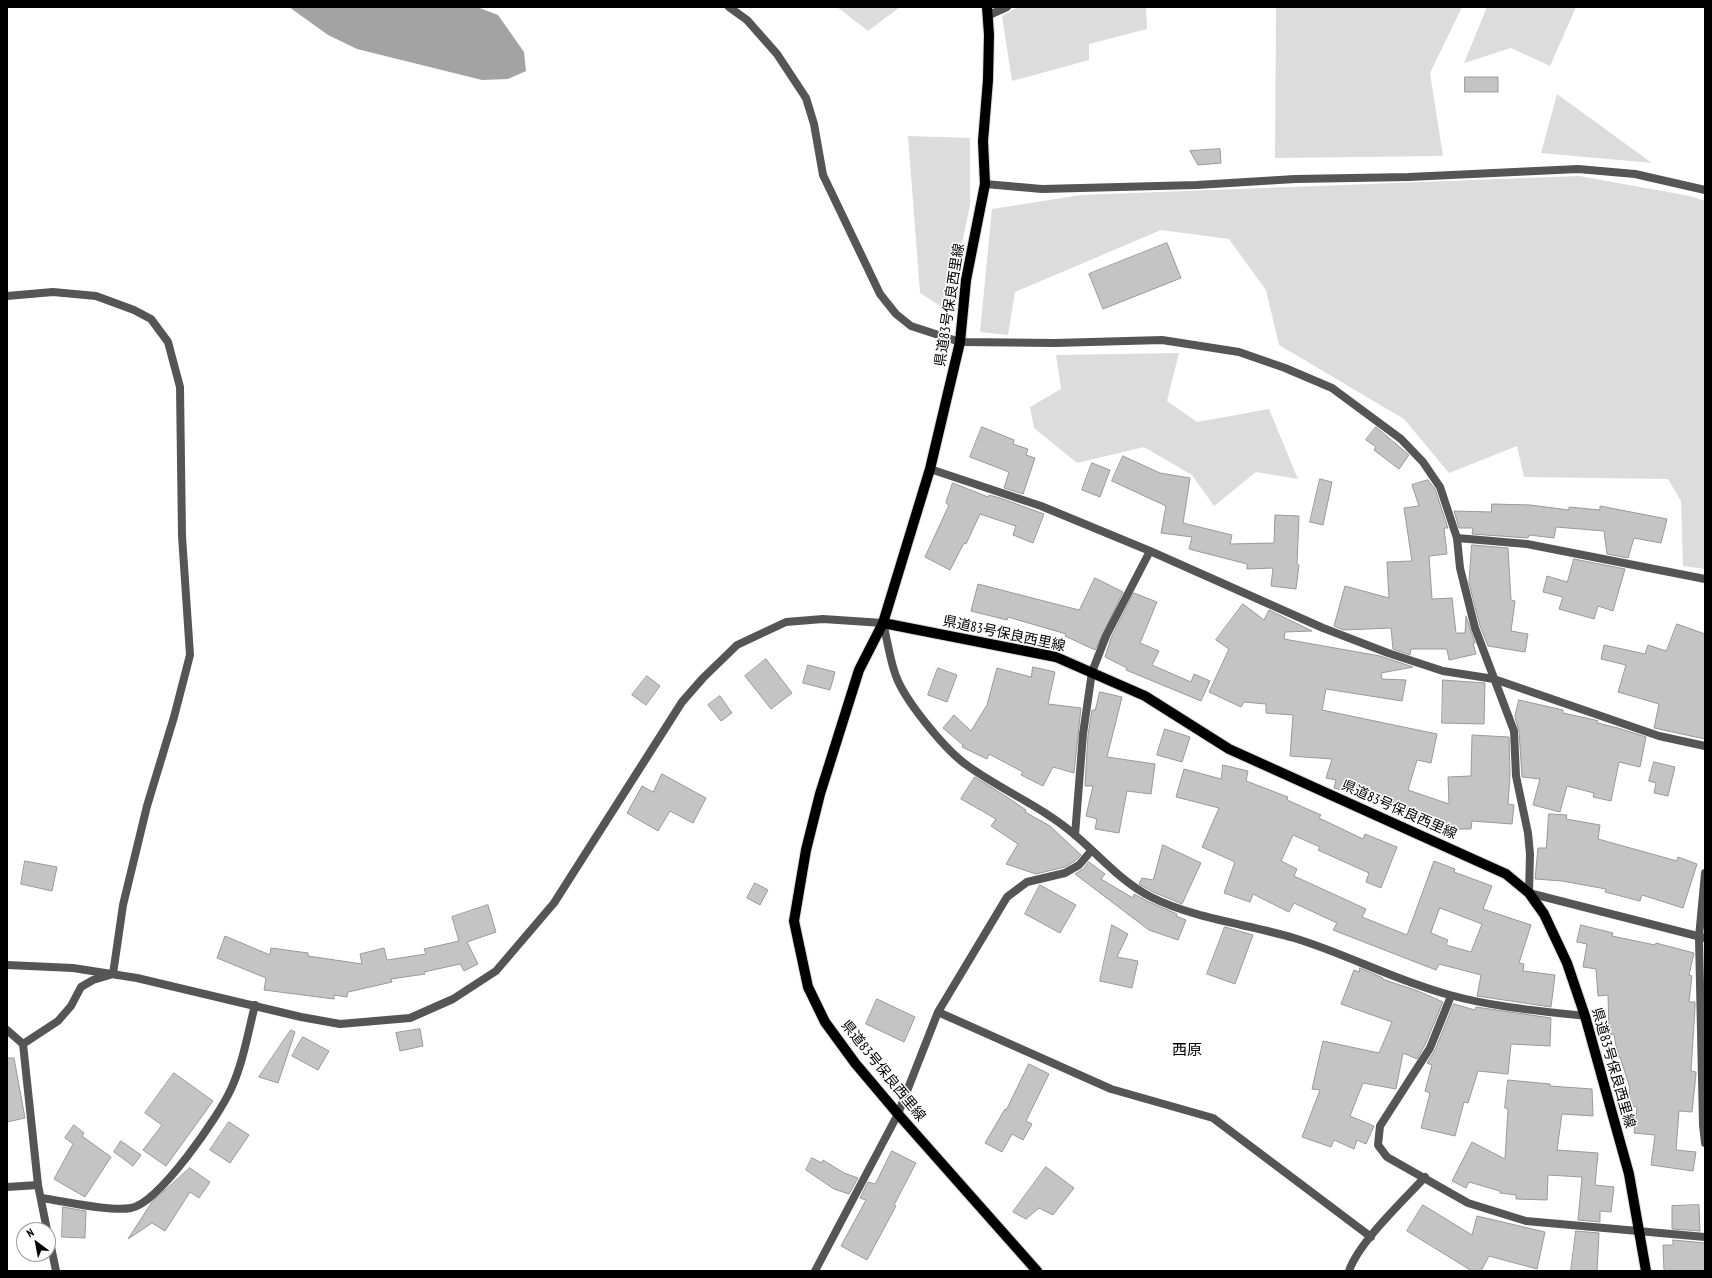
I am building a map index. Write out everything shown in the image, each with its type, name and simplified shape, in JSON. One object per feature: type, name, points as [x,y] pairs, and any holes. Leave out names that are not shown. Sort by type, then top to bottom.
[{"type":"main road","name":"県道83号保良西里線","points":[[987,12],[990,35],[983,141],[985,184],[966,280],[960,342],[930,469],[883,623],[859,670],[820,794],[806,850],[794,921],[808,987],[826,1022],[855,1063],[898,1114],[1037,1271]]},
{"type":"main road","name":"県道83号保良西里線","points":[[883,623],[1056,657],[1145,696],[1229,749],[1506,874],[1529,892],[1544,914],[1560,949],[1585,1016],[1628,1174],[1646,1271]]},
{"type":"street","points":[[729,7],[747,20],[777,54],[806,98],[814,124],[823,175],[880,294],[896,314],[911,326],[960,342],[1055,343],[1162,340],[1239,352],[1285,368],[1332,388],[1401,438],[1423,462],[1440,487],[1456,538],[1460,568],[1475,628],[1514,732],[1516,776],[1528,833],[1530,854],[1529,892],[1702,937]]},
{"type":"street","points":[[987,12],[1007,7]]},
{"type":"street","points":[[985,184],[1042,188],[1197,185],[1295,179],[1409,177],[1578,169],[1636,174],[1705,190]]},
{"type":"street","points":[[7,296],[53,292],[96,296],[134,310],[151,319],[168,342],[180,387],[182,536],[190,655],[174,717],[147,806],[123,905],[113,974]]},
{"type":"street","points":[[930,469],[1041,506],[1150,551],[1323,628],[1388,653],[1443,671],[1494,679],[1659,736],[1705,746]]},
{"type":"street","points":[[1456,538],[1527,544],[1705,579]]},
{"type":"street","points":[[1075,835],[1083,734],[1092,672],[1106,636],[1150,551]]},
{"type":"street","points":[[7,965],[73,968],[137,978],[302,1017],[340,1024],[410,1018],[454,999],[496,971],[554,903],[682,702],[703,678],[738,645],[786,622],[823,619],[883,623],[898,681],[925,723],[967,765],[1022,798],[1075,835],[1120,877],[1150,897],[1215,919],[1296,938],[1338,953],[1390,976],[1451,996],[1525,1010],[1585,1016]]},
{"type":"street","points":[[814,1271],[898,1114],[938,1012],[1007,898],[1027,882],[1065,873],[1079,865],[1091,851]]},
{"type":"street","points":[[1705,873],[1702,937],[1703,1125],[1705,1143]]},
{"type":"street","points":[[23,1044],[58,1021],[71,1006],[80,986],[113,974]]},
{"type":"street","points":[[1451,996],[1430,1048],[1380,1126],[1378,1145],[1387,1157],[1425,1177],[1468,1203],[1526,1222],[1638,1230],[1705,1237]]},
{"type":"street","points":[[41,1198],[119,1209],[133,1208],[160,1189],[208,1129],[232,1089],[244,1052],[255,1005]]},
{"type":"street","points":[[938,1012],[1111,1089],[1213,1118],[1371,1237]]},
{"type":"street","points":[[7,1030],[23,1044],[38,1185],[46,1222]]},
{"type":"street","points":[[1349,1271],[1352,1264],[1371,1237],[1425,1177]]},
{"type":"street","points":[[7,1187],[38,1185]]},
{"type":"shaded area","points":[[289,7],[477,7],[498,15],[524,52],[526,71],[508,79],[482,80],[357,49],[328,35]]},
{"type":"shaded area","points":[[837,7],[900,7],[868,31]]},
{"type":"shaded area","points":[[1018,7],[1146,7],[1147,29],[1089,44],[1089,60],[1012,81],[1002,16]]},
{"type":"shaded area","points":[[1276,7],[1462,7],[1430,73],[1443,156],[1275,158]]},
{"type":"shaded area","points":[[1487,7],[1576,7],[1550,66],[1511,48],[1464,63]]},
{"type":"shaded area","points":[[1557,94],[1652,163],[1541,153]]},
{"type":"shaded area","points":[[908,136],[970,138],[970,205],[948,311],[920,293]]},
{"type":"shaded area","points":[[1579,176],[1690,196],[1705,201],[1705,569],[1683,566],[1681,501],[1668,479],[1524,477],[1517,446],[1449,473],[1404,419],[1279,345],[1266,290],[1229,239],[1161,230],[1015,292],[1008,335],[980,332],[992,209],[1081,195]]},
{"type":"shaded area","points":[[1179,353],[1167,401],[1197,422],[1269,409],[1298,479],[1256,472],[1214,506],[1192,475],[1144,447],[1077,463],[1034,428],[1030,407],[1061,389],[1056,355]]},
{"type":"building","points":[[1465,77],[1498,77],[1498,92],[1465,92]]},
{"type":"building","points":[[1220,149],[1221,163],[1198,165],[1190,151]]},
{"type":"building","points":[[1167,243],[1181,278],[1103,309],[1089,274]]},
{"type":"building","points":[[982,427],[1014,440],[1013,444],[1028,449],[1026,455],[1035,458],[1023,494],[1004,488],[1009,472],[970,457]]},
{"type":"building","points":[[1376,427],[1409,455],[1399,469],[1374,450],[1376,447],[1366,440]]},
{"type":"building","points":[[1123,456],[1160,473],[1190,478],[1183,523],[1232,535],[1230,544],[1274,543],[1275,515],[1299,516],[1297,564],[1299,565],[1296,589],[1271,586],[1273,568],[1247,569],[1247,564],[1189,549],[1192,537],[1161,533],[1166,506],[1112,481]]},
{"type":"building","points":[[1092,463],[1110,470],[1100,497],[1082,490]]},
{"type":"building","points":[[1320,479],[1332,482],[1323,525],[1310,522]]},
{"type":"building","points":[[1428,480],[1435,489],[1448,528],[1444,528],[1447,554],[1429,556],[1432,599],[1452,598],[1456,633],[1465,633],[1466,616],[1475,643],[1473,643],[1476,654],[1449,660],[1447,649],[1411,649],[1410,655],[1393,649],[1391,628],[1343,630],[1334,626],[1345,586],[1389,598],[1387,562],[1412,561],[1404,508],[1419,506],[1412,485]]},
{"type":"building","points":[[953,483],[988,497],[989,495],[1000,498],[1044,514],[1033,543],[1013,535],[1016,526],[980,514],[966,544],[964,543],[950,570],[925,557],[949,505],[946,503]]},
{"type":"building","points":[[1492,504],[1530,505],[1569,510],[1569,507],[1600,510],[1600,506],[1667,519],[1661,543],[1634,538],[1628,558],[1607,554],[1604,531],[1556,527],[1554,538],[1529,535],[1528,538],[1472,534],[1473,528],[1459,528],[1454,511],[1491,512]]},
{"type":"building","points":[[1472,545],[1508,548],[1511,600],[1515,601],[1511,631],[1528,634],[1525,652],[1488,646],[1480,626],[1469,583]]},
{"type":"building","points":[[1574,559],[1625,569],[1613,611],[1598,606],[1594,619],[1559,609],[1563,597],[1543,592],[1547,576],[1567,582]]},
{"type":"building","points":[[1095,578],[1123,592],[1095,650],[1065,636],[1066,634],[1008,617],[1007,620],[971,611],[978,584],[1079,610]]},
{"type":"building","points":[[1134,593],[1157,602],[1140,643],[1159,651],[1152,665],[1191,682],[1194,674],[1210,681],[1201,701],[1126,670],[1127,668],[1105,657],[1111,638]]},
{"type":"building","points":[[1243,604],[1264,620],[1269,610],[1312,631],[1285,632],[1284,639],[1380,656],[1413,667],[1381,673],[1382,679],[1406,680],[1402,701],[1326,689],[1322,710],[1437,734],[1431,763],[1417,760],[1408,790],[1449,804],[1448,777],[1471,776],[1472,735],[1509,737],[1510,775],[1508,804],[1514,805],[1512,824],[1472,821],[1471,829],[1452,829],[1390,806],[1390,804],[1334,788],[1336,780],[1326,778],[1332,759],[1290,756],[1293,715],[1266,713],[1266,704],[1244,702],[1241,707],[1209,692],[1229,649],[1216,640]]},
{"type":"building","points":[[1677,624],[1705,634],[1705,739],[1654,728],[1659,704],[1618,692],[1626,665],[1601,659],[1604,645],[1645,654],[1648,645],[1666,651]]},
{"type":"building","points":[[766,659],[792,693],[771,709],[745,676]]},
{"type":"building","points":[[808,665],[835,672],[830,690],[803,683]]},
{"type":"building","points":[[1033,667],[1055,672],[1048,704],[1081,708],[1074,773],[1053,767],[1043,786],[1021,775],[1023,772],[989,754],[987,759],[962,747],[963,745],[943,728],[954,715],[971,731],[987,705],[997,668],[1031,677]]},
{"type":"building","points":[[938,668],[957,675],[947,702],[928,695]]},
{"type":"building","points":[[647,676],[660,686],[646,705],[632,695]]},
{"type":"building","points":[[1443,680],[1485,683],[1484,724],[1442,723]]},
{"type":"building","points":[[1100,692],[1122,697],[1107,757],[1155,764],[1151,794],[1127,791],[1119,833],[1095,829],[1097,819],[1086,816],[1093,786],[1085,786],[1088,735],[1092,710],[1095,710]]},
{"type":"building","points":[[720,696],[732,713],[721,721],[708,705]]},
{"type":"building","points":[[1519,700],[1563,710],[1563,713],[1595,720],[1598,721],[1597,723],[1646,737],[1640,767],[1619,762],[1611,801],[1593,797],[1594,793],[1567,786],[1560,812],[1533,805],[1540,779],[1522,777],[1519,731],[1515,717]]},
{"type":"building","points":[[1165,729],[1190,737],[1182,762],[1157,755]]},
{"type":"building","points":[[1654,762],[1675,767],[1668,796],[1654,793],[1656,783],[1649,781]]},
{"type":"building","points":[[1223,765],[1248,771],[1246,781],[1288,797],[1287,800],[1321,815],[1319,818],[1363,839],[1365,834],[1397,847],[1381,888],[1366,882],[1369,873],[1318,850],[1320,847],[1293,835],[1281,861],[1297,869],[1294,876],[1366,909],[1362,917],[1407,935],[1434,861],[1455,869],[1454,872],[1492,886],[1483,909],[1531,925],[1519,963],[1524,964],[1523,971],[1555,975],[1551,1007],[1477,996],[1481,975],[1439,964],[1436,970],[1333,930],[1337,923],[1294,903],[1289,912],[1253,894],[1250,902],[1224,893],[1235,862],[1202,847],[1219,808],[1176,797],[1184,769],[1221,779]],"holes":[[[1440,908],[1482,924],[1471,952],[1446,945],[1448,940],[1431,933]]]},
{"type":"building","points":[[662,774],[706,798],[693,823],[670,811],[658,831],[627,813],[642,786],[653,792]]},
{"type":"building","points":[[975,777],[1026,810],[1025,812],[1050,826],[1081,855],[1065,867],[1036,874],[1006,864],[1018,844],[991,826],[996,819],[961,799]]},
{"type":"building","points":[[1549,814],[1567,815],[1566,819],[1600,825],[1598,839],[1677,861],[1678,857],[1697,864],[1683,908],[1642,895],[1640,901],[1605,892],[1606,889],[1562,881],[1535,879],[1538,848],[1546,848]]},
{"type":"building","points":[[1163,845],[1201,863],[1182,904],[1153,892],[1139,884],[1142,878],[1153,880]]},
{"type":"building","points":[[25,861],[57,867],[52,891],[21,884]]},
{"type":"building","points":[[1089,862],[1105,874],[1101,879],[1133,898],[1134,894],[1177,914],[1176,916],[1186,920],[1178,940],[1149,930],[1075,874],[1083,869]]},
{"type":"building","points":[[755,883],[768,890],[760,905],[747,898]]},
{"type":"building","points":[[1040,885],[1076,905],[1060,933],[1025,914]]},
{"type":"building","points":[[488,905],[496,932],[467,942],[478,964],[464,971],[460,964],[424,972],[425,974],[391,979],[392,982],[348,992],[347,997],[334,995],[334,999],[264,990],[266,978],[217,958],[225,936],[270,955],[271,948],[308,953],[308,956],[362,964],[360,954],[384,948],[387,960],[426,954],[424,949],[459,941],[452,917]]},
{"type":"building","points":[[1112,925],[1128,934],[1117,957],[1138,961],[1132,988],[1100,981]]},
{"type":"building","points":[[1581,925],[1613,933],[1612,936],[1655,945],[1656,943],[1694,953],[1689,975],[1692,976],[1689,1002],[1695,1002],[1691,1071],[1696,1072],[1696,1074],[1692,1112],[1679,1111],[1676,1150],[1696,1152],[1693,1171],[1651,1165],[1655,1135],[1634,1133],[1637,1107],[1628,1106],[1630,1088],[1620,1057],[1618,1057],[1614,1034],[1609,1035],[1608,995],[1598,996],[1596,969],[1583,967],[1587,944],[1577,942]]},
{"type":"building","points":[[1225,927],[1253,935],[1235,984],[1207,974]]},
{"type":"building","points":[[1360,968],[1383,978],[1382,979],[1418,991],[1443,1002],[1425,1045],[1417,1059],[1403,1053],[1396,1089],[1363,1083],[1350,1116],[1374,1126],[1366,1144],[1357,1140],[1354,1149],[1334,1140],[1331,1147],[1302,1137],[1320,1090],[1312,1089],[1323,1041],[1379,1053],[1392,1022],[1341,1004],[1354,970],[1359,972]]},
{"type":"building","points":[[877,999],[915,1017],[904,1042],[866,1024]]},
{"type":"building","points":[[1454,1004],[1475,1010],[1476,1007],[1551,1018],[1550,1046],[1511,1044],[1508,1074],[1478,1071],[1468,1103],[1464,1102],[1455,1136],[1421,1128],[1430,1093],[1425,1091],[1432,1065],[1427,1063],[1435,1050]]},
{"type":"building","points":[[420,1029],[423,1046],[400,1051],[396,1033]]},
{"type":"building","points":[[291,1030],[295,1032],[278,1083],[259,1077]]},
{"type":"building","points":[[303,1037],[329,1051],[318,1070],[292,1056]]},
{"type":"building","points":[[7,1058],[14,1058],[25,1118],[7,1122]]},
{"type":"building","points":[[1029,1064],[1049,1074],[1026,1121],[1032,1124],[1023,1140],[1012,1134],[1002,1152],[985,1143],[1005,1109],[1006,1110]]},
{"type":"building","points":[[174,1073],[213,1101],[166,1166],[143,1150],[162,1125],[145,1113]]},
{"type":"building","points":[[1508,1080],[1550,1084],[1550,1086],[1592,1089],[1593,1116],[1562,1114],[1557,1150],[1598,1153],[1595,1185],[1614,1187],[1611,1212],[1600,1211],[1600,1222],[1578,1220],[1582,1177],[1548,1175],[1547,1200],[1516,1199],[1516,1195],[1500,1193],[1500,1191],[1469,1182],[1466,1188],[1452,1181],[1472,1142],[1505,1159],[1508,1109],[1505,1108]]},
{"type":"building","points":[[229,1122],[249,1135],[230,1163],[210,1150]]},
{"type":"building","points":[[74,1125],[84,1133],[82,1136],[111,1157],[85,1197],[54,1179],[73,1144],[65,1138]]},
{"type":"building","points":[[121,1141],[141,1155],[133,1166],[114,1152]]},
{"type":"building","points":[[892,1151],[916,1163],[894,1205],[896,1206],[867,1260],[841,1246],[866,1200],[860,1198],[868,1182],[875,1184]]},
{"type":"building","points":[[812,1158],[822,1163],[823,1160],[844,1173],[858,1178],[849,1194],[834,1189],[806,1170]]},
{"type":"building","points":[[1046,1167],[1074,1188],[1053,1215],[1039,1208],[1026,1219],[1013,1212]]},
{"type":"building","points":[[190,1168],[210,1182],[199,1198],[190,1192],[165,1231],[152,1223],[128,1239],[152,1202]]},
{"type":"building","points":[[1423,1205],[1472,1235],[1477,1216],[1545,1232],[1537,1269],[1489,1256],[1481,1271],[1472,1271],[1407,1231]]},
{"type":"building","points":[[1699,1205],[1700,1231],[1672,1229],[1672,1206]]},
{"type":"building","points":[[63,1207],[86,1211],[85,1238],[62,1237]]},
{"type":"building","points":[[1576,1231],[1599,1233],[1597,1271],[1571,1271]]},
{"type":"building","points":[[1673,1240],[1705,1243],[1705,1271],[1664,1271],[1663,1245],[1673,1245]]},
{"type":"district","name":"西原","points":[[1187,1051]]}]
